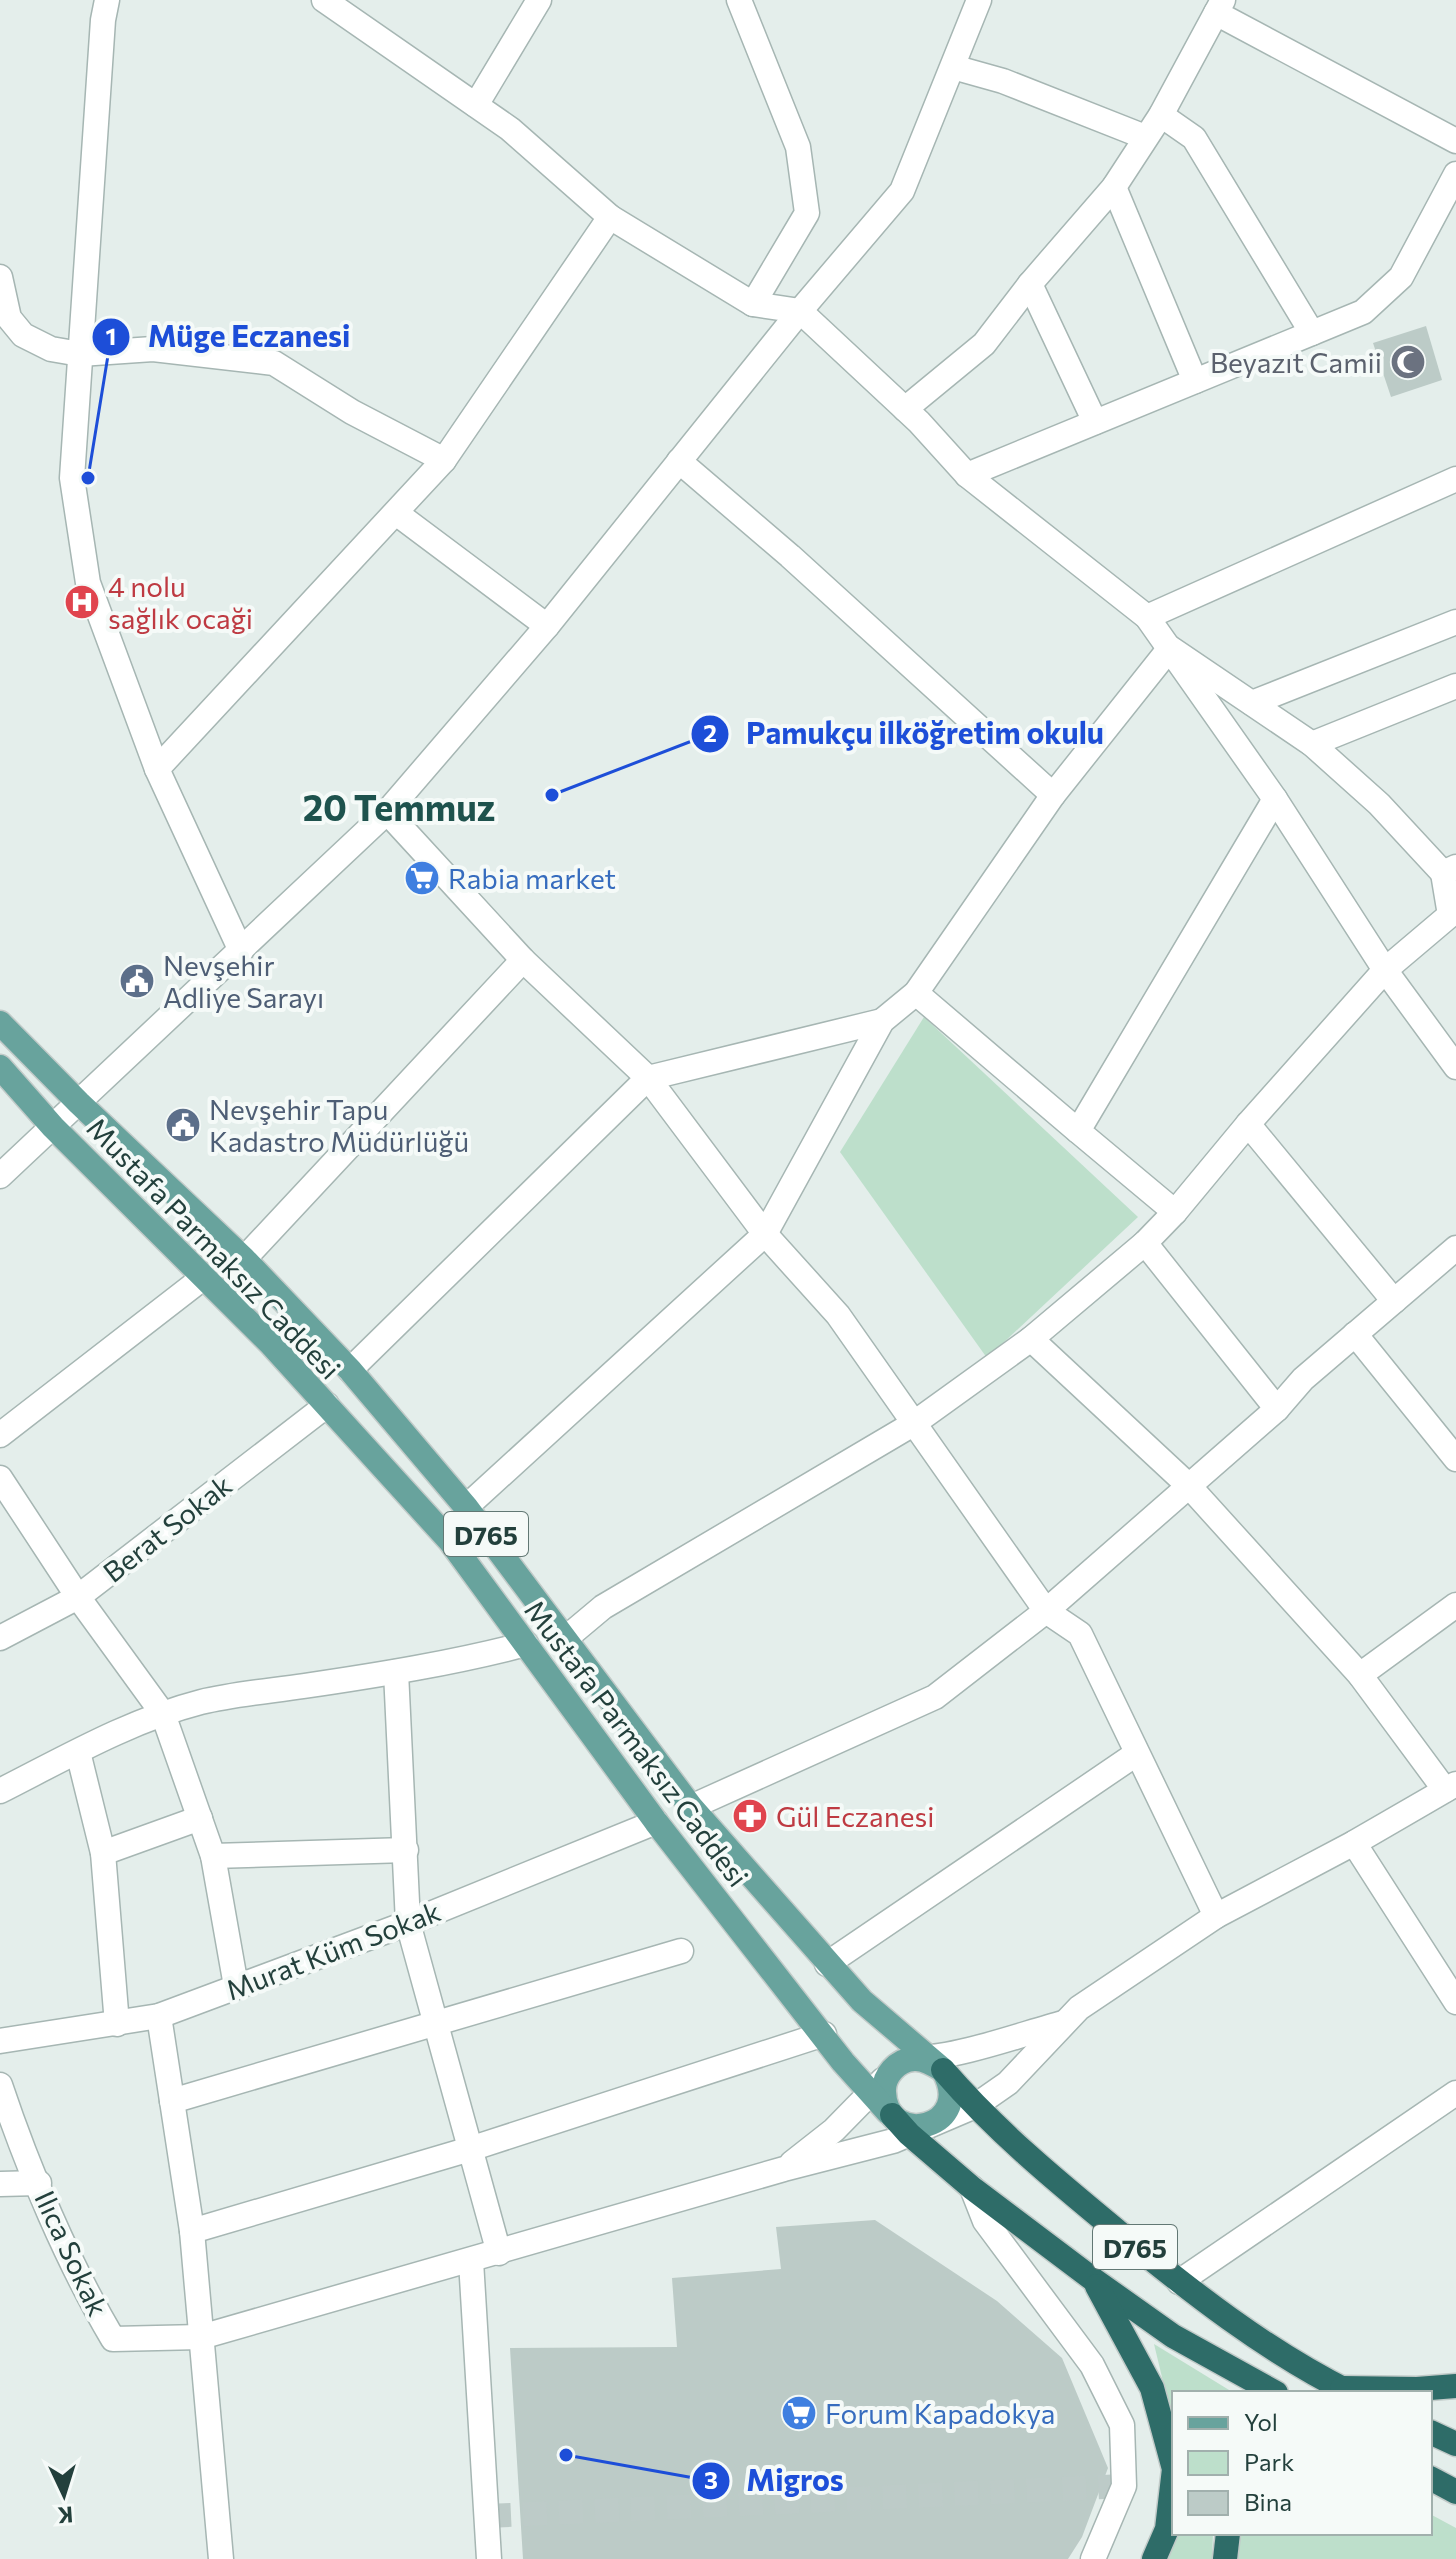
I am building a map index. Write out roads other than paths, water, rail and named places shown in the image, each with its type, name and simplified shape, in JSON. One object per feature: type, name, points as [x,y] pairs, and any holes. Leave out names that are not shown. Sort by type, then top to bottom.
[{"type":"highway","name":"D765","points":[[929,2062],[1024,2155],[1179,2282],[1259,2340],[1347,2391]]},
{"type":"highway","name":"Mustafa Parmaksız Caddesi","points":[[892,2115],[919,2130],[972,2188],[1094,2280],[1173,2336],[1272,2391]]},
{"type":"highway","points":[[1094,2280],[1152,2388],[1172,2462]]},
{"type":"highway","points":[[1347,2391],[1456,2386]]},
{"type":"highway","points":[[1432,2433],[1456,2444]]},
{"type":"highway","points":[[1432,2479],[1456,2495]]},
{"type":"highway","points":[[1154,2559],[1167,2529],[1172,2486]]},
{"type":"highway","points":[[1432,2491],[1456,2495]]},
{"type":"highway","points":[[1225,2559],[1228,2535]]},
{"type":"main road","name":"Mustafa Parmaksız Caddesi","points":[[0,1023],[79,1103],[244,1259],[350,1370],[466,1507],[691,1807],[827,1964],[862,2001],[929,2062]]},
{"type":"main road","name":"Mustafa Parmaksız Caddesi","points":[[0,1067],[53,1127],[270,1343],[450,1541],[656,1822],[843,2062],[892,2115]]},
{"type":"main road","points":[[892,2115],[884,2102],[883,2087],[889,2072],[901,2062],[929,2062],[950,2082],[952,2095],[949,2108],[940,2118],[919,2130]]},
{"type":"street","points":[[107,0],[72,478],[88,583],[157,769],[241,951]]},
{"type":"street","points":[[324,0],[510,129],[610,217],[753,304],[800,311],[905,409],[967,475],[1147,617],[1275,799],[1385,970],[1456,1067]]},
{"type":"street","points":[[476,105],[539,0]]},
{"type":"street","points":[[739,0],[798,147],[807,213],[753,304]]},
{"type":"street","points":[[0,1176],[387,812],[547,626],[800,311],[902,191],[979,0]]},
{"type":"street","points":[[905,409],[984,344],[1030,284],[1114,187],[1161,115],[1220,7],[1456,141]]},
{"type":"street","points":[[953,67],[1003,81],[1145,137]]},
{"type":"street","points":[[1161,115],[1194,138],[1312,333]]},
{"type":"street","points":[[967,475],[1363,312],[1401,277],[1454,181]]},
{"type":"street","points":[[1114,187],[1195,381]]},
{"type":"street","points":[[157,769],[444,460],[610,217]]},
{"type":"street","points":[[0,277],[9,318],[23,335],[51,349],[80,354],[153,349],[274,363],[352,412],[444,460]]},
{"type":"street","points":[[1030,284],[1095,422]]},
{"type":"street","points":[[679,461],[790,556],[1053,795]]},
{"type":"street","points":[[1147,617],[1456,479]]},
{"type":"street","points":[[396,513],[547,626]]},
{"type":"street","points":[[1252,703],[1456,622]]},
{"type":"street","points":[[466,1507],[765,1234],[882,1021],[916,993],[1053,795],[1170,648]]},
{"type":"street","points":[[566,1638],[603,1607],[913,1424],[1031,1339],[1145,1243],[1385,970],[1453,918],[1450,870],[1312,744],[1170,648]]},
{"type":"street","points":[[1312,744],[1456,686]]},
{"type":"street","points":[[1078,1131],[1275,799]]},
{"type":"street","points":[[387,812],[523,960],[648,1078],[765,1234],[838,1315],[1046,1611],[1080,1634],[1216,1916]]},
{"type":"street","points":[[244,1259],[523,960]]},
{"type":"street","points":[[916,993],[1175,1212]]},
{"type":"street","points":[[350,1370],[648,1078],[882,1021]]},
{"type":"street","points":[[1248,1124],[1394,1301]]},
{"type":"street","points":[[1145,1243],[1277,1409]]},
{"type":"street","points":[[691,1807],[935,1697],[1046,1611],[1277,1409],[1303,1379],[1456,1248]]},
{"type":"street","points":[[0,1435],[204,1277]]},
{"type":"street","points":[[1355,1334],[1456,1459]]},
{"type":"street","points":[[201,2337],[919,2130],[975,2106],[1008,2083],[1079,2008],[1216,1916],[1354,1843],[1451,1787],[1360,1675],[1189,1486],[1031,1339]]},
{"type":"street","name":"Berat Sokak","points":[[0,1638],[78,1597],[327,1405]]},
{"type":"street","points":[[0,1478],[78,1597],[163,1714],[213,1856],[236,1986]]},
{"type":"street","points":[[1360,1675],[1456,1605]]},
{"type":"street","points":[[0,1791],[163,1714],[203,1702],[396,1672],[483,1656],[526,1644]]},
{"type":"street","points":[[396,1672],[408,1923],[499,2253]]},
{"type":"street","points":[[78,1752],[103,1853],[117,2024]]},
{"type":"street","points":[[827,1964],[1136,1754]]},
{"type":"street","points":[[103,1853],[200,1818]]},
{"type":"street","name":"Murat Küm Sokak","points":[[0,2041],[159,2016],[408,1923],[656,1822]]},
{"type":"street","points":[[1354,1843],[1453,1992]]},
{"type":"street","points":[[213,1856],[406,1850]]},
{"type":"street","points":[[172,2101],[681,1951]]},
{"type":"street","points":[[159,2016],[192,2231],[221,2559]]},
{"type":"street","points":[[929,2062],[1063,2023]]},
{"type":"street","points":[[192,2231],[470,2149],[824,2034]]},
{"type":"street","points":[[784,2169],[834,2130],[872,2094],[889,2072]]},
{"type":"street","name":"Ilıca Sokak","points":[[0,2085],[84,2290],[113,2339],[201,2337]]},
{"type":"street","points":[[1179,2282],[1456,2093]]},
{"type":"street","points":[[0,2184],[39,2183]]},
{"type":"street","points":[[972,2188],[985,2221],[1092,2365],[1122,2425],[1124,2486],[1093,2559]]},
{"type":"street","points":[[471,2261],[489,2559]]},
{"type":"tunnel","points":[[487,2516],[1124,2486]]},
{"type":"place","name":"Beyazıt Camii","points":[[1408,362]]},
{"type":"place","name":"Müge Eczanesi","points":[[88,478]]},
{"type":"place","name":"4 nolu sağlık ocaği","points":[[82,602]]},
{"type":"place","name":"Pamukçu ilköğretim okulu","points":[[552,795]]},
{"type":"place","name":"Rabia market","points":[[422,878]]},
{"type":"place","name":"Nevşehir Adliye Sarayı","points":[[137,981]]},
{"type":"place","name":"Nevşehir Tapu Kadastro Müdürlüğü","points":[[183,1125]]},
{"type":"place","name":"Gül Eczanesi","points":[[750,1816]]},
{"type":"place","name":"Forum Kapadokya","points":[[799,2413]]},
{"type":"place","name":"Migros","points":[[566,2455]]},
{"type":"district","name":"20 Temmuz","points":[[399,806]]}]
